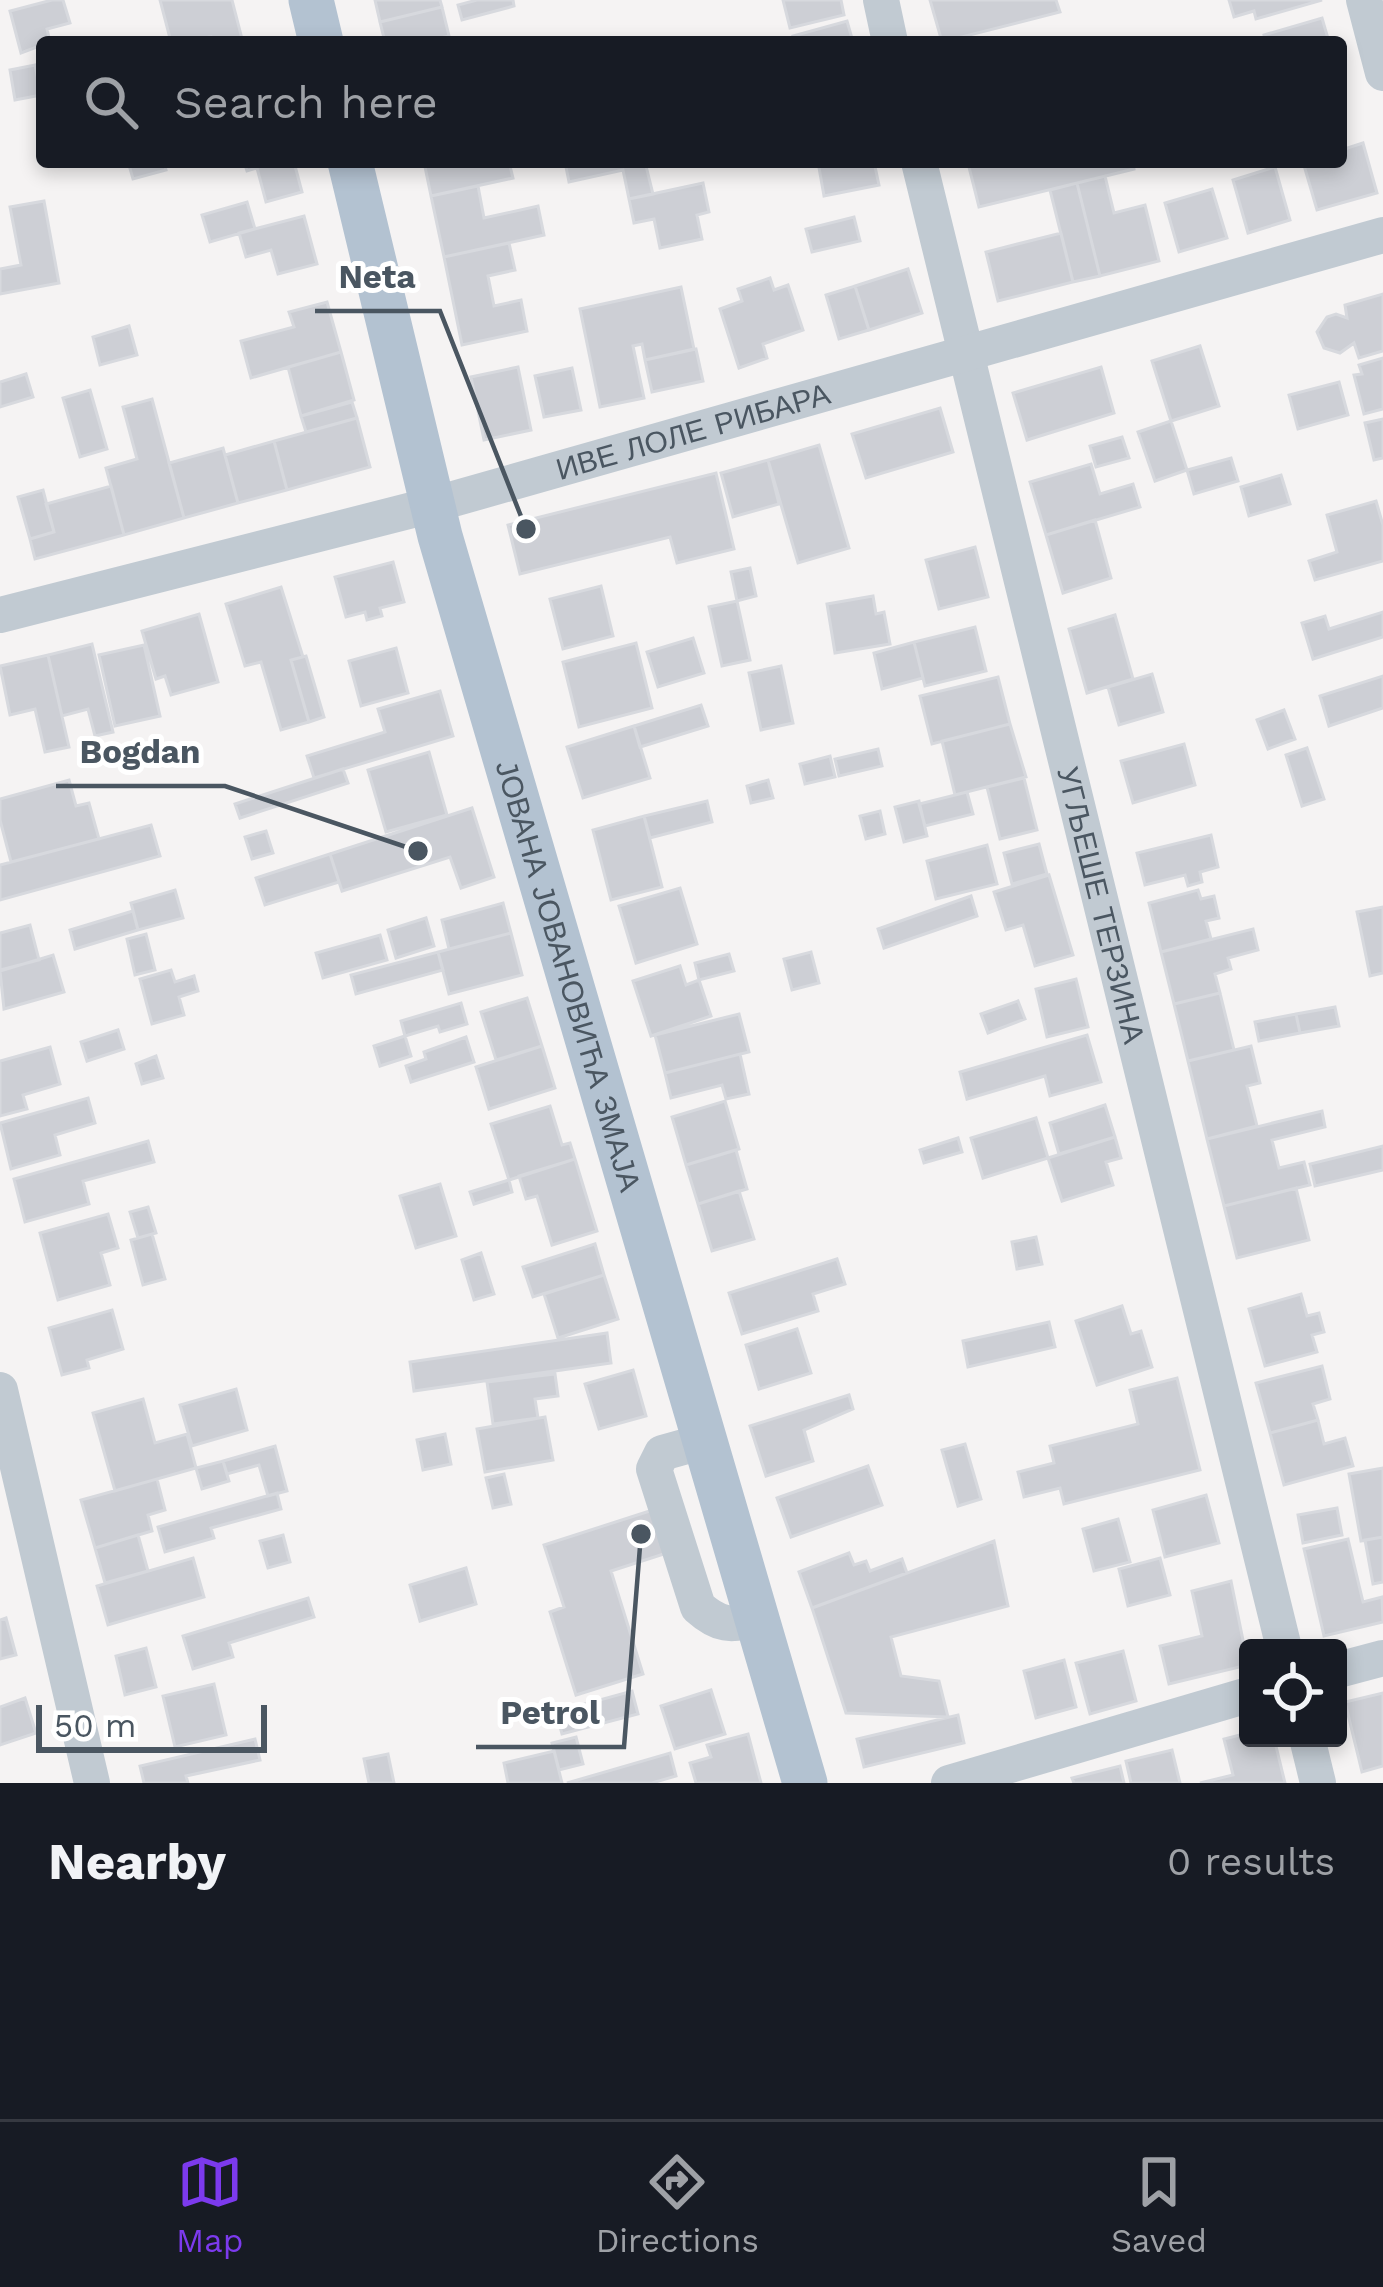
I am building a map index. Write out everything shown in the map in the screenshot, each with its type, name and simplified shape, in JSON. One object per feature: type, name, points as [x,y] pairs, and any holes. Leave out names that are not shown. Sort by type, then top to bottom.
[{"type":"main road","points":[[311,0],[320,36]]},
{"type":"main road","name":"ЈОВАНА ЈОВАНОВИЋА ЗМАЈА","points":[[351,168],[432,505],[805,1783]]},
{"type":"street","points":[[880,0],[889,36]]},
{"type":"street","points":[[1364,0],[1383,73]]},
{"type":"street","name":"УГЉЕШЕ ТЕРЗИНА","points":[[920,168],[1282,1639]]},
{"type":"street","name":"ИВЕ ЛОЛЕ РИБАРА","points":[[0,615],[432,505],[1383,235]]},
{"type":"street","points":[[0,1390],[92,1783]]},
{"type":"street","points":[[1347,1668],[1383,1658]]},
{"type":"street","points":[[949,1783],[1239,1698]]},
{"type":"street","points":[[1308,1747],[1318,1783]]},
{"type":"building","points":[[63,0],[70,23],[47,29],[49,36],[36,36],[36,47],[21,53],[10,11]]},
{"type":"building","points":[[160,0],[232,0],[241,36],[169,36]]},
{"type":"building","points":[[375,0],[440,0],[442,7],[380,22]]},
{"type":"building","points":[[513,0],[514,6],[462,20],[458,5]]},
{"type":"building","points":[[783,0],[841,0],[844,15],[790,28]]},
{"type":"building","points":[[930,0],[1056,0],[1060,12],[966,36],[940,36]]},
{"type":"building","points":[[1229,0],[1322,0],[1256,19],[1254,11],[1234,17]]},
{"type":"building","points":[[442,7],[449,36],[384,36],[380,22]]},
{"type":"building","points":[[1322,18],[1327,36],[1264,36]]},
{"type":"building","points":[[847,21],[851,36],[793,36]]},
{"type":"building","points":[[35,65],[36,96],[15,100],[10,70]]},
{"type":"building","points":[[1363,143],[1377,193],[1317,210],[1305,168],[1347,168],[1347,148]]},
{"type":"building","points":[[130,168],[166,168],[166,170],[133,179]]},
{"type":"building","points":[[257,168],[296,168],[302,192],[266,202]]},
{"type":"building","points":[[425,168],[510,168],[513,178],[431,196]]},
{"type":"building","points":[[566,168],[646,168],[653,194],[629,199],[623,170],[569,182]]},
{"type":"building","points":[[819,168],[875,168],[879,185],[824,196]]},
{"type":"building","points":[[969,168],[1134,168],[1134,169],[979,207]]},
{"type":"building","points":[[1275,168],[1290,220],[1248,233],[1233,180]]},
{"type":"building","points":[[1105,176],[1114,213],[1145,205],[1159,261],[1100,276],[1077,183]]},
{"type":"building","points":[[703,183],[709,212],[697,215],[702,239],[660,248],[654,219],[634,223],[629,199]]},
{"type":"building","points":[[1077,183],[1100,276],[1073,282],[1050,190]]},
{"type":"building","points":[[478,186],[484,218],[538,206],[544,235],[444,257],[431,196]]},
{"type":"building","points":[[1212,189],[1227,238],[1179,252],[1165,203]]},
{"type":"building","points":[[44,201],[59,283],[0,294],[0,269],[21,265],[10,207]]},
{"type":"building","points":[[247,202],[255,229],[210,242],[202,215]]},
{"type":"building","points":[[304,216],[317,264],[278,274],[271,250],[246,257],[239,233]]},
{"type":"building","points":[[854,217],[860,241],[812,252],[806,229]]},
{"type":"building","points":[[1061,233],[1073,282],[998,301],[986,252]]},
{"type":"building","points":[[509,243],[515,270],[488,276],[494,306],[521,300],[527,331],[462,345],[444,257]]},
{"type":"building","points":[[908,269],[922,313],[869,330],[855,286]]},
{"type":"building","points":[[770,278],[774,290],[788,285],[803,330],[763,344],[767,358],[739,368],[720,309],[742,301],[738,289]]},
{"type":"building","points":[[855,286],[869,330],[839,339],[826,295]]},
{"type":"building","points":[[681,287],[694,349],[645,360],[642,344],[633,346],[644,398],[600,407],[580,309]]},
{"type":"building","points":[[1383,294],[1383,351],[1359,358],[1354,343],[1340,353],[1324,348],[1317,332],[1327,317],[1347,318],[1345,305]]},
{"type":"building","points":[[327,302],[341,352],[251,378],[241,341],[294,327],[289,312]]},
{"type":"building","points":[[129,326],[137,355],[100,365],[93,337]]},
{"type":"building","points":[[1200,346],[1219,406],[1171,421],[1152,361]]},
{"type":"building","points":[[696,349],[703,381],[652,392],[645,360]]},
{"type":"building","points":[[341,352],[354,400],[301,416],[288,367]]},
{"type":"building","points":[[1383,358],[1383,409],[1364,414],[1354,375],[1362,374],[1359,365]]},
{"type":"building","points":[[518,367],[531,430],[484,440],[471,377]]},
{"type":"building","points":[[1101,367],[1114,413],[1027,440],[1013,393]]},
{"type":"building","points":[[572,368],[581,410],[544,417],[535,376]]},
{"type":"building","points":[[26,374],[33,397],[0,407],[0,382]]},
{"type":"building","points":[[1339,382],[1348,415],[1298,429],[1289,395]]},
{"type":"building","points":[[90,390],[107,449],[80,457],[63,398]]},
{"type":"building","points":[[152,399],[184,518],[124,535],[106,468],[137,459],[123,407]]},
{"type":"building","points":[[352,402],[357,418],[306,432],[301,416]]},
{"type":"building","points":[[940,408],[953,452],[866,478],[852,434]]},
{"type":"building","points":[[357,418],[370,467],[287,490],[274,441]]},
{"type":"building","points":[[1383,419],[1383,458],[1374,460],[1365,423]]},
{"type":"building","points":[[1171,421],[1187,470],[1155,481],[1138,432]]},
{"type":"building","points":[[1122,437],[1129,458],[1096,467],[1090,446]]},
{"type":"building","points":[[274,441],[287,490],[238,503],[225,455]]},
{"type":"building","points":[[819,445],[849,548],[798,563],[768,460]]},
{"type":"building","points":[[223,448],[238,503],[184,518],[169,463]]},
{"type":"building","points":[[1231,458],[1238,481],[1194,494],[1187,470]]},
{"type":"building","points":[[768,460],[779,504],[733,517],[721,473]]},
{"type":"building","points":[[1091,464],[1100,494],[1133,484],[1140,507],[1046,535],[1030,482]]},
{"type":"building","points":[[716,473],[734,549],[677,563],[670,537],[520,574],[508,525]]},
{"type":"building","points":[[1281,475],[1290,504],[1249,516],[1241,487]]},
{"type":"building","points":[[111,486],[124,535],[35,559],[30,539],[54,532],[46,504]]},
{"type":"building","points":[[43,490],[54,532],[30,539],[18,497]]},
{"type":"building","points":[[1376,501],[1383,525],[1383,561],[1315,580],[1309,561],[1337,552],[1327,515]]},
{"type":"building","points":[[1095,520],[1111,578],[1063,593],[1046,535]]},
{"type":"building","points":[[975,547],[988,597],[939,609],[926,560]]},
{"type":"building","points":[[393,562],[404,602],[380,608],[382,616],[367,620],[365,612],[346,617],[335,577]]},
{"type":"building","points":[[750,568],[756,596],[737,601],[731,572]]},
{"type":"building","points":[[601,586],[613,636],[563,649],[550,599]]},
{"type":"building","points":[[281,587],[303,657],[291,660],[309,722],[281,730],[261,662],[245,666],[226,604]]},
{"type":"building","points":[[873,596],[876,614],[884,612],[890,644],[835,653],[827,604]]},
{"type":"building","points":[[737,601],[750,660],[722,666],[709,607]]},
{"type":"building","points":[[1383,612],[1383,637],[1313,659],[1302,623],[1325,616],[1329,629]]},
{"type":"building","points":[[199,614],[218,682],[171,695],[165,676],[156,679],[142,631]]},
{"type":"building","points":[[1115,615],[1133,679],[1087,693],[1069,629]]},
{"type":"building","points":[[975,627],[986,671],[925,686],[914,642]]},
{"type":"building","points":[[693,638],[704,673],[658,687],[647,652]]},
{"type":"building","points":[[914,642],[923,678],[882,689],[874,653]]},
{"type":"building","points":[[636,643],[652,708],[579,727],[563,662]]},
{"type":"building","points":[[92,644],[113,732],[95,736],[88,709],[62,716],[48,655]]},
{"type":"building","points":[[144,645],[160,716],[115,726],[99,655]]},
{"type":"building","points":[[396,648],[408,693],[361,706],[349,661]]},
{"type":"building","points":[[48,655],[69,747],[45,752],[35,709],[10,715],[0,666]]},
{"type":"building","points":[[306,656],[324,717],[309,722],[291,660]]},
{"type":"building","points":[[781,666],[793,723],[761,730],[749,673]]},
{"type":"building","points":[[1152,674],[1163,712],[1119,725],[1108,687]]},
{"type":"building","points":[[1383,676],[1383,708],[1329,726],[1320,696]]},
{"type":"building","points":[[998,677],[1010,724],[932,744],[920,696]]},
{"type":"building","points":[[440,691],[453,736],[314,778],[307,756],[385,732],[378,709]]},
{"type":"building","points":[[701,705],[708,726],[640,747],[634,726]]},
{"type":"building","points":[[1284,710],[1295,739],[1268,749],[1257,720]]},
{"type":"building","points":[[1010,724],[1026,777],[955,795],[942,741]]},
{"type":"building","points":[[634,726],[650,778],[583,798],[567,747]]},
{"type":"building","points":[[1184,744],[1195,785],[1133,803],[1121,761]]},
{"type":"building","points":[[1307,748],[1324,799],[1302,806],[1286,755]]},
{"type":"building","points":[[878,749],[882,766],[839,776],[835,759]]},
{"type":"building","points":[[429,752],[447,815],[386,832],[368,770]]},
{"type":"building","points":[[830,756],[835,777],[805,784],[800,764]]},
{"type":"building","points":[[343,769],[348,783],[240,818],[235,804]]},
{"type":"building","points":[[1024,778],[1037,830],[1000,839],[987,787]]},
{"type":"building","points":[[69,780],[76,806],[89,803],[99,839],[11,862],[0,820],[0,799]]},
{"type":"building","points":[[768,780],[773,798],[751,803],[747,786]]},
{"type":"building","points":[[967,792],[973,814],[925,826],[919,804]]},
{"type":"building","points":[[707,801],[712,822],[650,838],[644,816]]},
{"type":"building","points":[[919,801],[927,836],[904,842],[895,807]]},
{"type":"building","points":[[472,808],[494,877],[461,888],[450,857],[342,891],[330,854]]},
{"type":"building","points":[[880,811],[885,834],[866,839],[860,816]]},
{"type":"building","points":[[644,816],[662,887],[611,900],[593,830]]},
{"type":"building","points":[[151,825],[160,856],[0,900],[0,865]]},
{"type":"building","points":[[266,831],[273,853],[252,859],[245,837]]},
{"type":"building","points":[[1211,835],[1218,867],[1200,872],[1202,882],[1188,886],[1185,875],[1145,885],[1137,853]]},
{"type":"building","points":[[1039,844],[1047,874],[1012,884],[1004,853]]},
{"type":"building","points":[[987,845],[997,884],[936,899],[927,861]]},
{"type":"building","points":[[330,854],[339,882],[265,905],[256,878]]},
{"type":"building","points":[[1049,875],[1073,955],[1035,966],[1023,925],[1006,930],[994,892]]},
{"type":"building","points":[[680,888],[697,944],[636,963],[619,906]]},
{"type":"building","points":[[175,890],[183,918],[138,930],[131,903]]},
{"type":"building","points":[[1198,890],[1201,899],[1214,896],[1219,918],[1206,921],[1211,939],[1161,952],[1149,903]]},
{"type":"building","points":[[971,896],[977,916],[884,948],[878,929]]},
{"type":"building","points":[[503,903],[511,933],[449,949],[442,920]]},
{"type":"building","points":[[1383,907],[1383,973],[1370,976],[1357,912]]},
{"type":"building","points":[[133,911],[138,930],[75,949],[70,930]]},
{"type":"building","points":[[426,918],[434,946],[396,958],[388,930]]},
{"type":"building","points":[[30,925],[39,960],[0,970],[0,933]]},
{"type":"building","points":[[1253,929],[1258,950],[1228,958],[1231,969],[1215,974],[1220,993],[1174,1004],[1161,952]]},
{"type":"building","points":[[511,933],[522,975],[449,994],[438,952]]},
{"type":"building","points":[[146,934],[155,970],[135,975],[127,939]]},
{"type":"building","points":[[380,935],[387,960],[323,978],[316,953]]},
{"type":"building","points":[[438,952],[443,970],[356,994],[351,975]]},
{"type":"building","points":[[811,952],[819,983],[792,990],[784,959]]},
{"type":"building","points":[[729,954],[734,971],[699,980],[695,963]]},
{"type":"building","points":[[53,955],[64,992],[4,1009],[0,971]]},
{"type":"building","points":[[680,966],[686,985],[699,980],[711,1016],[651,1036],[633,981]]},
{"type":"building","points":[[171,970],[175,982],[194,976],[198,991],[179,997],[184,1015],[152,1024],[140,979]]},
{"type":"building","points":[[1076,979],[1088,1027],[1047,1037],[1036,989]]},
{"type":"building","points":[[1220,993],[1234,1050],[1188,1061],[1174,1004]]},
{"type":"building","points":[[527,998],[542,1046],[496,1060],[481,1012]]},
{"type":"building","points":[[1018,1001],[1025,1019],[988,1033],[981,1014]]},
{"type":"building","points":[[461,1003],[467,1024],[405,1036],[401,1021]]},
{"type":"building","points":[[1335,1007],[1339,1026],[1300,1033],[1296,1014]]},
{"type":"building","points":[[739,1014],[749,1052],[665,1073],[655,1035]]},
{"type":"building","points":[[1296,1014],[1300,1033],[1259,1041],[1255,1022]]},
{"type":"building","points":[[118,1030],[124,1049],[87,1061],[81,1042]]},
{"type":"building","points":[[1087,1035],[1101,1082],[1050,1096],[1045,1076],[967,1099],[960,1072]]},
{"type":"building","points":[[405,1036],[411,1056],[380,1066],[374,1046]]},
{"type":"building","points":[[466,1037],[474,1062],[411,1082],[406,1066],[426,1059],[424,1052]]},
{"type":"building","points":[[542,1046],[555,1088],[489,1109],[476,1067]]},
{"type":"building","points":[[1251,1046],[1260,1083],[1247,1086],[1257,1126],[1207,1139],[1188,1061]]},
{"type":"building","points":[[50,1047],[60,1084],[23,1095],[27,1109],[0,1116],[0,1061]]},
{"type":"building","points":[[740,1054],[749,1094],[726,1099],[722,1085],[671,1098],[665,1073]]},
{"type":"building","points":[[156,1056],[163,1078],[142,1084],[136,1064]]},
{"type":"building","points":[[88,1098],[95,1123],[55,1135],[60,1155],[11,1169],[0,1123]]},
{"type":"building","points":[[725,1101],[739,1149],[686,1165],[672,1117]]},
{"type":"building","points":[[1105,1105],[1115,1137],[1059,1154],[1050,1123]]},
{"type":"building","points":[[550,1106],[562,1145],[570,1143],[575,1159],[509,1180],[491,1124]]},
{"type":"building","points":[[1322,1111],[1325,1127],[1272,1140],[1279,1168],[1304,1162],[1310,1185],[1224,1206],[1207,1139]]},
{"type":"building","points":[[1036,1118],[1048,1158],[983,1178],[971,1138]]},
{"type":"building","points":[[1115,1137],[1121,1158],[1106,1162],[1113,1185],[1062,1201],[1048,1158]]},
{"type":"building","points":[[958,1138],[962,1152],[924,1163],[920,1150]]},
{"type":"building","points":[[148,1141],[154,1162],[83,1181],[89,1204],[25,1222],[14,1179]]},
{"type":"building","points":[[1383,1146],[1383,1170],[1315,1186],[1310,1164]]},
{"type":"building","points":[[736,1150],[747,1189],[698,1204],[686,1165]]},
{"type":"building","points":[[575,1159],[597,1231],[552,1245],[537,1196],[526,1199],[519,1176]]},
{"type":"building","points":[[509,1180],[512,1192],[474,1204],[470,1192]]},
{"type":"building","points":[[440,1184],[456,1236],[416,1248],[400,1196]]},
{"type":"building","points":[[1296,1188],[1309,1240],[1237,1258],[1224,1206]]},
{"type":"building","points":[[739,1191],[754,1239],[712,1251],[698,1204]]},
{"type":"building","points":[[148,1207],[156,1233],[138,1238],[130,1212]]},
{"type":"building","points":[[108,1214],[118,1248],[101,1253],[110,1285],[58,1300],[40,1233]]},
{"type":"building","points":[[152,1234],[165,1279],[143,1285],[131,1240]]},
{"type":"building","points":[[1036,1237],[1042,1264],[1017,1269],[1012,1242]]},
{"type":"building","points":[[595,1244],[604,1275],[533,1297],[523,1267]]},
{"type":"building","points":[[481,1253],[494,1294],[474,1300],[462,1260]]},
{"type":"building","points":[[837,1259],[845,1284],[813,1294],[818,1311],[742,1334],[729,1293]]},
{"type":"building","points":[[604,1275],[618,1319],[558,1338],[544,1294]]},
{"type":"building","points":[[1301,1294],[1307,1316],[1319,1313],[1324,1332],[1312,1335],[1317,1352],[1265,1366],[1249,1309]]},
{"type":"building","points":[[1122,1306],[1131,1334],[1141,1331],[1152,1367],[1097,1385],[1076,1321]]},
{"type":"building","points":[[112,1310],[123,1349],[87,1360],[89,1368],[62,1375],[49,1328]]},
{"type":"building","points":[[1049,1322],[1055,1347],[968,1367],[963,1341]]},
{"type":"building","points":[[797,1329],[811,1373],[759,1389],[746,1345]]},
{"type":"building","points":[[607,1333],[611,1363],[414,1391],[410,1362]]},
{"type":"building","points":[[1322,1366],[1330,1399],[1313,1404],[1318,1420],[1270,1433],[1256,1383]]},
{"type":"building","points":[[633,1370],[646,1416],[599,1429],[585,1384]]},
{"type":"building","points":[[555,1374],[558,1396],[535,1399],[538,1418],[493,1424],[487,1382]]},
{"type":"building","points":[[1177,1378],[1200,1470],[1064,1504],[1060,1488],[1024,1497],[1018,1472],[1054,1463],[1050,1446],[1138,1424],[1130,1390]]},
{"type":"building","points":[[236,1389],[247,1430],[192,1446],[180,1405]]},
{"type":"building","points":[[849,1395],[853,1409],[804,1430],[813,1461],[766,1476],[750,1426]]},
{"type":"building","points":[[143,1399],[155,1443],[187,1434],[196,1468],[115,1491],[93,1413]]},
{"type":"building","points":[[545,1417],[553,1460],[485,1472],[477,1429]]},
{"type":"building","points":[[1318,1420],[1324,1444],[1345,1438],[1353,1466],[1284,1485],[1270,1433]]},
{"type":"building","points":[[445,1434],[451,1464],[423,1470],[417,1440]]},
{"type":"building","points":[[965,1444],[981,1499],[958,1506],[942,1450]]},
{"type":"building","points":[[275,1446],[287,1491],[268,1496],[259,1465],[227,1474],[223,1461]]},
{"type":"building","points":[[223,1461],[229,1481],[202,1489],[196,1468]]},
{"type":"building","points":[[868,1466],[882,1505],[791,1537],[777,1498]]},
{"type":"building","points":[[1383,1468],[1383,1537],[1361,1541],[1349,1474]]},
{"type":"building","points":[[504,1474],[511,1504],[493,1508],[486,1478]]},
{"type":"building","points":[[157,1479],[165,1510],[148,1515],[152,1531],[95,1548],[81,1500]]},
{"type":"building","points":[[277,1493],[281,1509],[211,1528],[214,1538],[165,1552],[158,1527]]},
{"type":"building","points":[[1206,1495],[1219,1543],[1165,1557],[1153,1510]]},
{"type":"building","points":[[1337,1508],[1342,1535],[1303,1543],[1298,1515]]},
{"type":"building","points":[[656,1509],[670,1552],[611,1571],[643,1674],[576,1695],[550,1612],[564,1607],[544,1545]]},
{"type":"building","points":[[1118,1519],[1130,1562],[1094,1571],[1083,1529]]},
{"type":"building","points":[[138,1535],[148,1571],[105,1583],[95,1548]]},
{"type":"building","points":[[283,1535],[290,1562],[268,1568],[260,1541]]},
{"type":"building","points":[[1383,1537],[1383,1582],[1373,1584],[1365,1540]]},
{"type":"building","points":[[1348,1539],[1363,1602],[1382,1597],[1383,1622],[1324,1636],[1304,1549]]},
{"type":"building","points":[[994,1541],[1008,1606],[891,1637],[901,1676],[939,1681],[948,1717],[846,1713],[812,1608]]},
{"type":"building","points":[[849,1553],[854,1565],[866,1561],[870,1571],[902,1559],[907,1573],[812,1608],[799,1572]]},
{"type":"building","points":[[193,1558],[204,1597],[108,1625],[97,1586]]},
{"type":"building","points":[[1160,1558],[1170,1595],[1128,1606],[1119,1569]]},
{"type":"building","points":[[466,1568],[476,1604],[420,1621],[410,1585]]},
{"type":"building","points":[[1231,1581],[1243,1639],[1239,1639],[1239,1667],[1169,1684],[1160,1646],[1202,1636],[1192,1591]]},
{"type":"building","points":[[308,1598],[314,1617],[229,1643],[233,1657],[193,1669],[183,1636]]},
{"type":"building","points":[[6,1618],[16,1655],[0,1659],[0,1620]]},
{"type":"building","points":[[146,1648],[156,1687],[125,1695],[116,1656]]},
{"type":"building","points":[[1123,1651],[1136,1701],[1090,1714],[1076,1663]]},
{"type":"building","points":[[1064,1660],[1076,1707],[1036,1718],[1024,1671]]},
{"type":"building","points":[[214,1684],[226,1735],[175,1747],[163,1696]]},
{"type":"building","points":[[711,1690],[725,1734],[675,1749],[661,1706]]},
{"type":"building","points":[[632,1691],[638,1714],[562,1734],[556,1712]]},
{"type":"building","points":[[1383,1693],[1383,1766],[1362,1772],[1347,1702]]},
{"type":"building","points":[[25,1698],[36,1733],[0,1745],[0,1707]]},
{"type":"building","points":[[958,1715],[964,1743],[864,1767],[857,1739]]},
{"type":"building","points":[[748,1734],[761,1783],[696,1783],[690,1763],[711,1757],[707,1745]]},
{"type":"building","points":[[1239,1735],[1239,1747],[1276,1747],[1285,1783],[1200,1783],[1233,1775],[1224,1739]]},
{"type":"building","points":[[576,1737],[583,1764],[559,1770],[552,1743]]},
{"type":"building","points":[[255,1739],[260,1760],[186,1776],[188,1783],[144,1783],[140,1766]]},
{"type":"building","points":[[1172,1750],[1180,1783],[1131,1783],[1126,1761]]},
{"type":"building","points":[[554,1751],[562,1783],[508,1783],[504,1763]]},
{"type":"building","points":[[670,1753],[676,1776],[652,1783],[567,1783]]},
{"type":"building","points":[[388,1754],[394,1783],[369,1783],[364,1759]]},
{"type":"building","points":[[1120,1766],[1124,1783],[1074,1783],[1072,1778]]},
{"type":"place","name":"Neta","points":[[526,529]]},
{"type":"place","name":"Bogdan","points":[[418,851]]},
{"type":"place","name":"Petrol","points":[[641,1534]]}]
